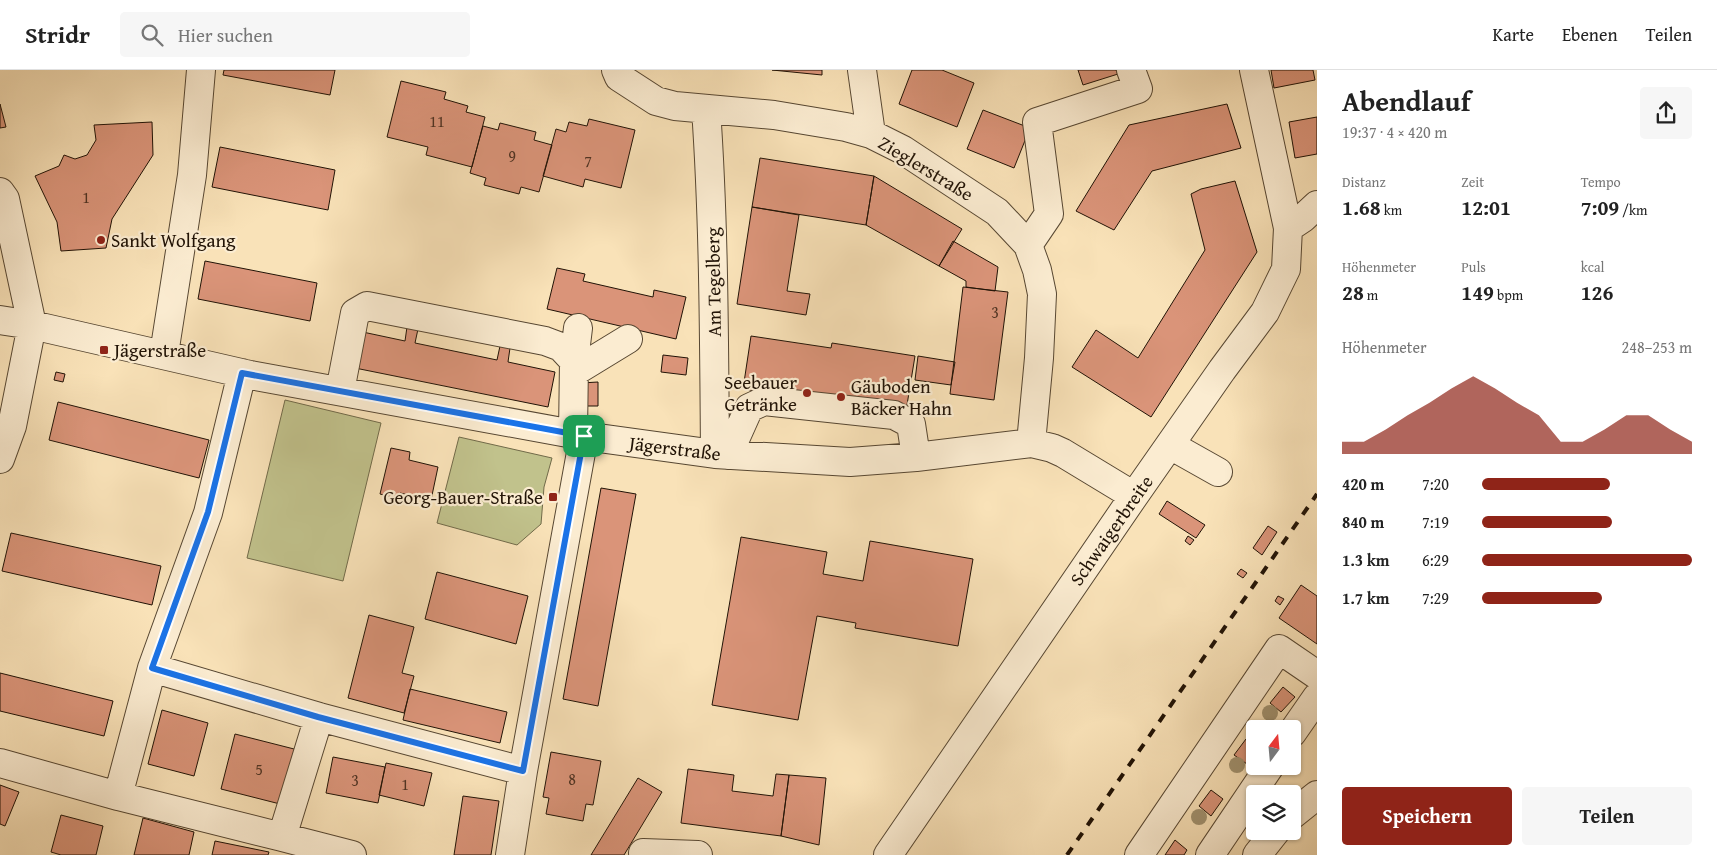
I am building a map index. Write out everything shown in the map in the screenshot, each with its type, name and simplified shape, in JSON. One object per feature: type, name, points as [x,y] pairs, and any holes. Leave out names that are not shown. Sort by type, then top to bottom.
[{"type":"street","points":[[164,354],[192,175],[201,70]]},
{"type":"street","points":[[616,70],[618,76],[656,101],[675,106],[774,115],[846,127],[871,134]]},
{"type":"street","name":"Zieglerstraße","points":[[862,70],[871,134],[903,150],[998,212],[1028,245],[1037,270],[1042,294],[1039,358],[1031,443]]},
{"type":"street","points":[[1028,245],[1049,214],[1037,122],[1138,88],[1131,70]]},
{"type":"street","name":"Schwaigerbreite","points":[[888,855],[1134,496],[1265,312],[1286,268],[1288,228],[1254,70]]},
{"type":"street","name":"Am Tegelberg","points":[[706,109],[711,176],[715,454]]},
{"type":"street","points":[[0,192],[5,200],[32,325],[12,426],[0,459]]},
{"type":"street","points":[[1288,228],[1317,204]]},
{"type":"street","points":[[697,297],[715,454]]},
{"type":"street","points":[[340,391],[355,313],[367,306],[545,341],[561,348],[574,367]]},
{"type":"street","name":"Jägerstraße","points":[[0,320],[32,325],[242,373],[579,435],[715,454],[850,462],[916,457],[1031,443],[1063,453],[1134,496]]},
{"type":"street","points":[[510,855],[579,435],[574,367],[578,328]]},
{"type":"street","points":[[574,367],[628,339]]},
{"type":"street","points":[[118,796],[152,668],[208,512],[242,373]]},
{"type":"street","points":[[715,454],[749,408],[764,401],[894,414],[912,424],[916,457]]},
{"type":"street","points":[[1170,445],[1218,472]]},
{"type":"street","points":[[1139,855],[1279,649],[1317,675]]},
{"type":"street","points":[[152,668],[318,717],[523,771]]},
{"type":"street","points":[[1301,720],[1317,697]]},
{"type":"street","points":[[282,837],[318,717]]},
{"type":"street","points":[[0,763],[118,796],[352,855]]},
{"type":"street","points":[[1210,855],[1264,775]]},
{"type":"street","points":[[1301,808],[1317,795]]},
{"type":"street","points":[[643,853],[698,855]]},
{"type":"green space","points":[[285,400],[381,423],[343,581],[247,558]]},
{"type":"green space","points":[[459,437],[552,458],[544,487],[541,524],[517,545],[437,523]]},
{"type":"building","points":[[224,70],[335,70],[330,95],[223,75]]},
{"type":"building","points":[[772,70],[822,70],[822,75]]},
{"type":"building","points":[[912,70],[942,70],[974,83],[957,127],[899,104]]},
{"type":"building","points":[[1078,70],[1116,70],[1118,74],[1083,85]]},
{"type":"building","points":[[1271,70],[1313,70],[1315,80],[1274,88]]},
{"type":"building","points":[[401,81],[446,92],[444,99],[468,106],[466,112],[485,117],[472,167],[426,155],[428,147],[387,137]]},
{"type":"building","points":[[0,104],[6,127],[0,128]]},
{"type":"building","points":[[1227,104],[1241,148],[1152,171],[1114,230],[1076,211],[1129,125]]},
{"type":"building","points":[[983,110],[1030,128],[1014,168],[967,149]]},
{"type":"building","points":[[1317,117],[1317,154],[1295,158],[1289,122]]},
{"type":"building","points":[[589,119],[635,130],[621,188],[585,179],[583,187],[543,176],[556,129],[566,132],[569,122],[587,126]]},
{"type":"building","points":[[152,122],[153,155],[112,219],[106,248],[61,251],[57,222],[35,176],[59,166],[64,155],[75,159],[87,155],[96,140],[94,125]]},
{"type":"building","points":[[500,123],[536,132],[534,140],[552,145],[539,192],[521,187],[519,194],[484,185],[486,178],[470,173],[483,126],[498,130]]},
{"type":"building","points":[[220,147],[335,170],[328,210],[212,187]]},
{"type":"building","points":[[760,158],[874,176],[866,225],[752,207]]},
{"type":"building","points":[[874,176],[962,229],[939,266],[866,225]]},
{"type":"building","points":[[1235,181],[1257,252],[1151,417],[1072,367],[1096,330],[1138,358],[1205,250],[1191,194],[1201,189]]},
{"type":"building","points":[[752,207],[799,215],[787,291],[810,294],[806,315],[737,304]]},
{"type":"building","points":[[953,241],[998,267],[995,291],[966,287],[966,281],[939,266]]},
{"type":"building","points":[[205,261],[317,283],[310,321],[198,299]]},
{"type":"building","points":[[557,268],[585,274],[583,281],[653,297],[654,290],[686,297],[676,339],[547,309]]},
{"type":"building","points":[[963,287],[1008,292],[994,400],[950,394]]},
{"type":"building","points":[[407,327],[418,329],[415,343],[497,360],[500,346],[510,348],[508,362],[555,372],[548,407],[350,367],[358,331],[405,341]]},
{"type":"building","points":[[751,336],[831,348],[832,343],[915,356],[906,411],[743,389]]},
{"type":"building","points":[[663,355],[688,358],[686,375],[661,372]]},
{"type":"building","points":[[918,356],[955,362],[951,385],[915,380]]},
{"type":"building","points":[[56,372],[65,374],[63,382],[54,380]]},
{"type":"building","points":[[598,382],[598,406],[581,406],[581,383]]},
{"type":"building","points":[[58,402],[209,440],[199,478],[49,440]]},
{"type":"building","points":[[391,448],[410,452],[409,460],[438,467],[431,500],[400,493],[399,499],[380,494]]},
{"type":"building","points":[[601,488],[636,494],[598,706],[563,699]]},
{"type":"building","points":[[1167,501],[1205,525],[1196,538],[1159,514]]},
{"type":"building","points":[[1268,526],[1277,532],[1262,555],[1253,548]]},
{"type":"building","points":[[11,533],[161,566],[152,605],[2,571]]},
{"type":"building","points":[[1188,536],[1194,540],[1190,545],[1185,541]]},
{"type":"building","points":[[741,537],[827,552],[823,574],[863,581],[870,541],[973,559],[958,646],[855,628],[856,623],[817,616],[798,720],[712,705]]},
{"type":"building","points":[[1241,569],[1247,573],[1243,578],[1237,574]]},
{"type":"building","points":[[437,572],[528,596],[516,644],[425,619]]},
{"type":"building","points":[[1301,585],[1317,596],[1317,644],[1279,618]]},
{"type":"building","points":[[1278,596],[1284,599],[1280,605],[1275,601]]},
{"type":"building","points":[[369,615],[414,627],[402,673],[414,676],[404,713],[348,698]]},
{"type":"building","points":[[0,673],[113,701],[104,736],[0,711]]},
{"type":"building","points":[[1283,687],[1295,697],[1281,712],[1270,703]]},
{"type":"building","points":[[410,689],[507,712],[500,743],[403,720]]},
{"type":"building","points":[[162,710],[208,723],[194,776],[148,764]]},
{"type":"building","points":[[235,734],[298,750],[284,805],[221,789]]},
{"type":"building","points":[[1246,739],[1246,763],[1234,755]]},
{"type":"building","points":[[551,752],[601,761],[593,805],[586,804],[583,821],[546,814],[549,798],[543,797]]},
{"type":"building","points":[[333,757],[385,767],[378,803],[326,793]]},
{"type":"building","points":[[386,763],[432,773],[424,806],[379,795]]},
{"type":"building","points":[[688,769],[734,775],[732,791],[773,796],[776,774],[789,775],[781,836],[681,823]]},
{"type":"building","points":[[789,775],[826,778],[819,845],[781,836]]},
{"type":"building","points":[[638,778],[662,792],[624,855],[591,855]]},
{"type":"building","points":[[0,785],[19,792],[5,826],[0,824]]},
{"type":"building","points":[[1211,790],[1223,799],[1211,816],[1199,806]]},
{"type":"building","points":[[463,796],[499,801],[491,855],[454,855]]},
{"type":"building","points":[[61,815],[103,826],[96,855],[61,855],[51,852]]},
{"type":"building","points":[[143,818],[194,832],[189,855],[134,855]]},
{"type":"building","points":[[1175,840],[1187,850],[1184,855],[1165,855]]},
{"type":"building","points":[[215,841],[269,852],[268,855],[212,855]]},
{"type":"railway","points":[[1067,855],[1317,494]]},
{"type":"place","name":"Sankt Wolfgang","points":[[101,240]]},
{"type":"place","name":"Jägerstraße","points":[[104,350]]},
{"type":"place","name":"Seebauer Getränke","points":[[807,393]]},
{"type":"place","name":"Gäuboden Bäcker Hahn","points":[[841,397]]},
{"type":"place","name":"Georg-Bauer-Straße","points":[[553,497]]},
{"type":"route","points":[[242,373],[584,436],[523,771],[318,717],[152,668],[208,512],[242,373]]}]
